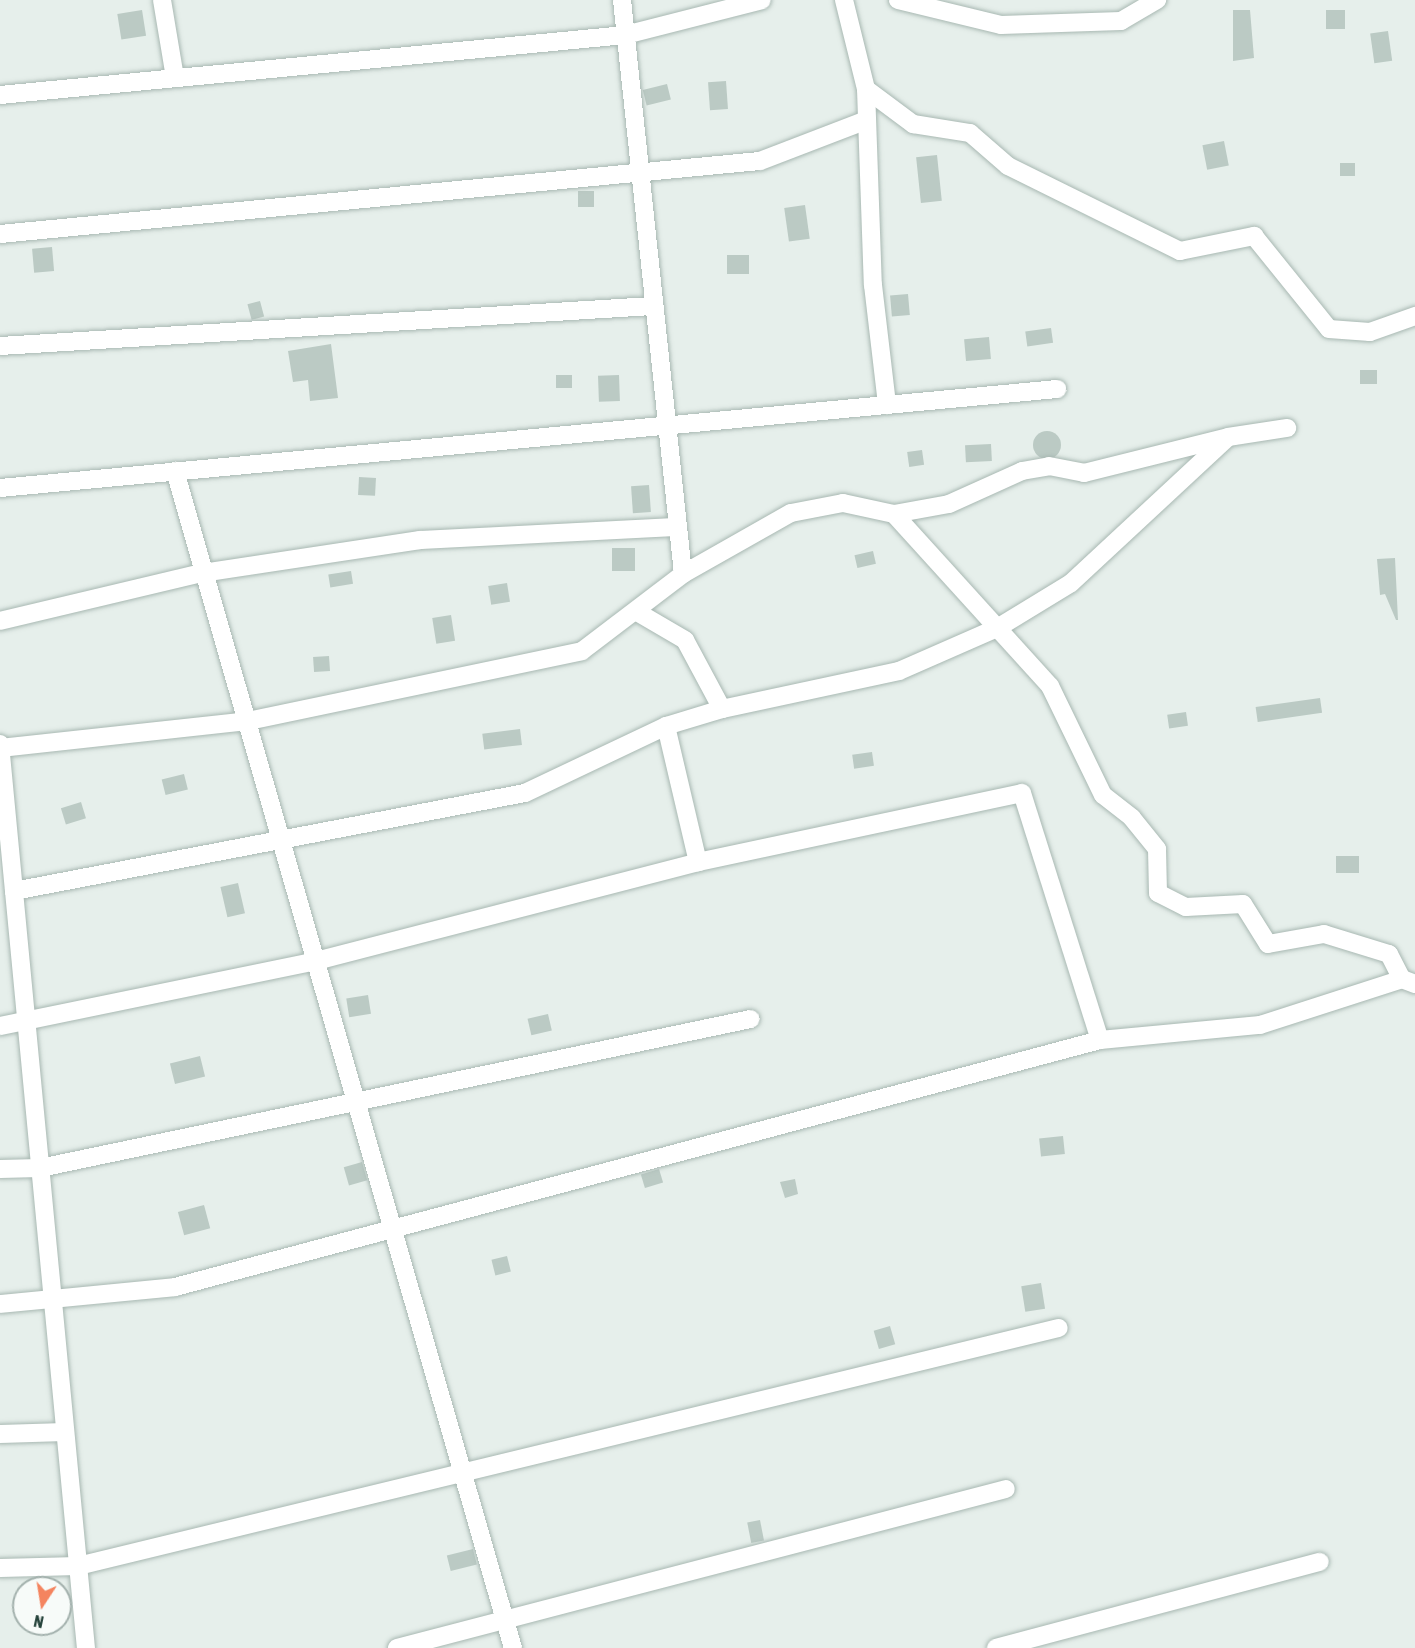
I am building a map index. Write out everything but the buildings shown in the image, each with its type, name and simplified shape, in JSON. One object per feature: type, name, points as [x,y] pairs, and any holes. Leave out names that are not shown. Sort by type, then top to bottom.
[{"type":"street","points":[[162,0],[175,78]]},
{"type":"street","points":[[622,0],[665,426],[683,574]]},
{"type":"street","points":[[0,95],[626,35],[762,0]]},
{"type":"street","points":[[844,0],[866,88],[864,120],[873,285],[887,405]]},
{"type":"street","points":[[898,0],[1001,25],[1121,21],[1157,0]]},
{"type":"street","points":[[866,88],[913,124],[970,133],[1017,171],[1126,220],[1180,251],[1254,236],[1329,329],[1370,332],[1415,316]]},
{"type":"street","points":[[0,234],[760,161],[864,120]]},
{"type":"street","points":[[0,346],[653,306]]},
{"type":"street","points":[[0,488],[1057,389]]},
{"type":"street","points":[[86,1648],[0,747],[248,721],[582,651],[637,612],[683,574],[791,513],[843,503],[894,514],[949,504],[1022,471],[1049,466],[1084,473],[1228,437],[1287,428]]},
{"type":"street","points":[[14,891],[525,793],[666,726],[722,709],[898,671],[999,627],[1071,583],[1228,437]]},
{"type":"street","points":[[175,471],[202,573],[248,721],[513,1648]]},
{"type":"street","points":[[0,1304],[53,1302],[175,1287],[1100,1040],[1260,1025],[1408,982],[1389,954],[1323,934],[1268,944],[1243,904],[1186,907],[1158,893],[1157,849],[1132,818],[1103,795],[1050,686],[999,627],[894,514]]},
{"type":"street","points":[[0,621],[202,573],[420,540],[676,527]]},
{"type":"street","points":[[637,612],[685,640],[722,709]]},
{"type":"street","points":[[666,726],[698,862]]},
{"type":"street","points":[[0,1026],[27,1025],[315,961],[698,862],[1022,793],[1100,1040]]},
{"type":"street","points":[[0,1169],[40,1168],[751,1019]]},
{"type":"street","points":[[0,1568],[78,1566],[1059,1328]]},
{"type":"street","points":[[0,1434],[65,1432]]},
{"type":"street","points":[[397,1648],[1006,1489]]},
{"type":"street","points":[[996,1648],[1320,1562]]}]
